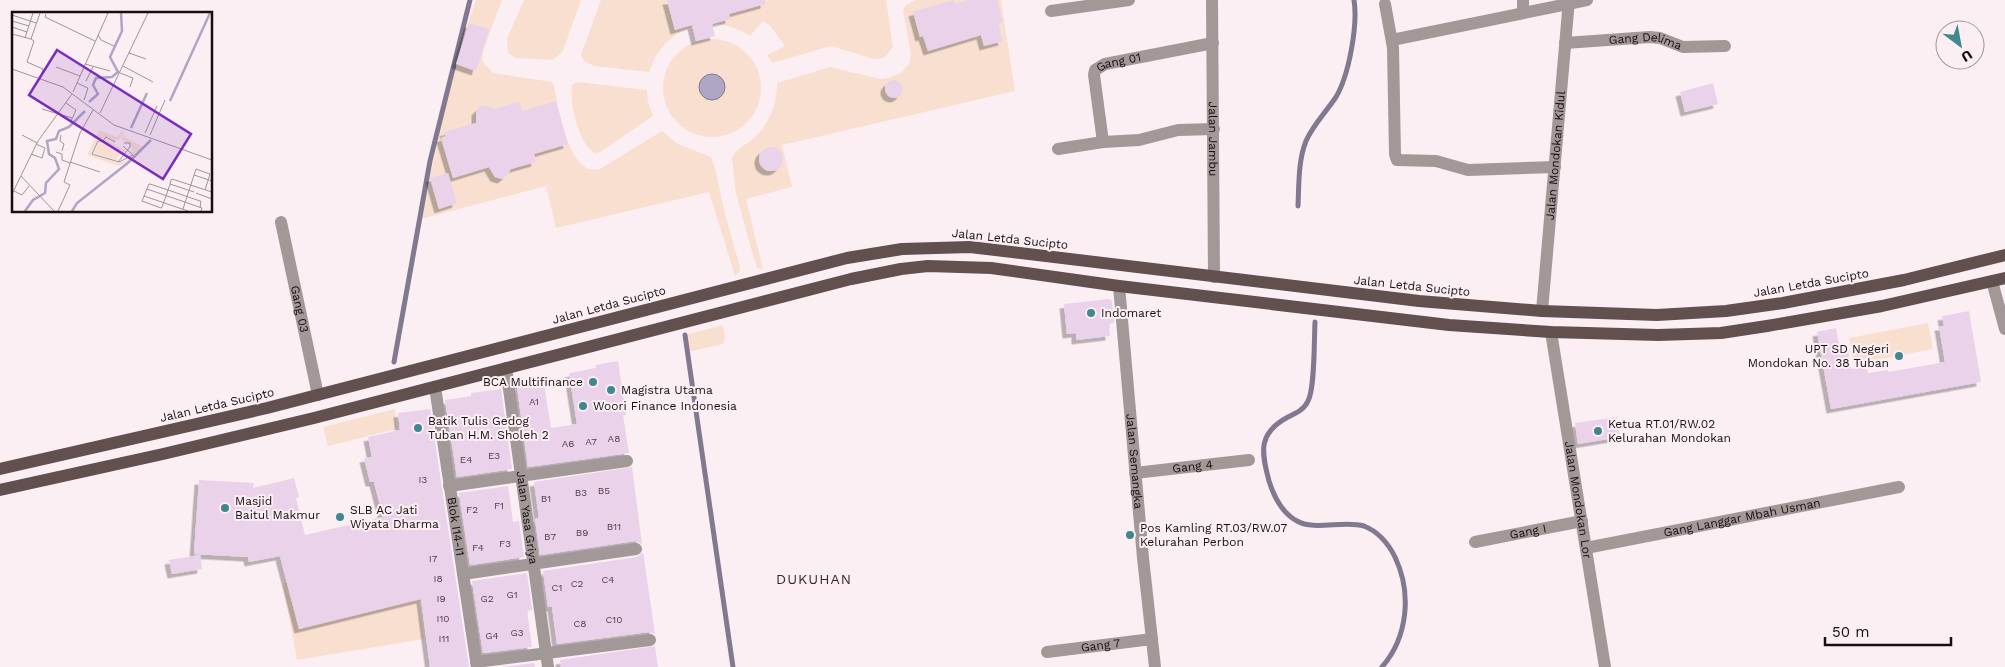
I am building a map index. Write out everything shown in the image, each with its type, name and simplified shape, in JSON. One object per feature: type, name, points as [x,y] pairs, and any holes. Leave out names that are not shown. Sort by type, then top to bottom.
[{"type":"main road","name":"Jalan Letda Sucipto","points":[[0,469],[318,395],[752,281],[847,258],[894,249],[921,247],[970,248],[1366,295],[1542,311],[1657,315],[1726,311],[1854,290],[2005,255]]},
{"type":"main road","points":[[1104,284],[1107,264]]},
{"type":"main road","points":[[0,490],[163,454],[392,398],[878,273],[928,266],[991,268],[1118,286],[1457,325],[1552,332],[1685,334],[1721,333],[1812,319],[1882,306],[2005,278]]},
{"type":"main road","points":[[752,281],[759,303]]},
{"type":"main road","points":[[1364,315],[1366,295]]},
{"type":"main road","points":[[1683,314],[1685,334]]},
{"type":"main road","points":[[388,377],[392,398]]},
{"type":"street","points":[[1051,11],[1129,0]]},
{"type":"street","name":"Jalan Jambu","points":[[1212,0],[1214,277]]},
{"type":"street","points":[[1392,40],[1522,6],[1587,0]]},
{"type":"street","name":"Jalan Mondokan Kidul","points":[[1542,311],[1569,2]]},
{"type":"street","points":[[1385,4],[1392,40],[1395,154],[1397,160],[1436,160],[1468,170],[1555,167]]},
{"type":"street","name":"Gang Delima","points":[[1565,44],[1650,37],[1660,38],[1682,47],[1725,46]]},
{"type":"street","name":"Gang 01","points":[[1103,142],[1094,75],[1095,70],[1105,64],[1213,43]]},
{"type":"street","points":[[1058,149],[1146,138],[1178,130],[1214,129]]},
{"type":"street","name":"Gang 03","points":[[281,222],[318,395]]},
{"type":"street","points":[[1992,281],[2005,329]]},
{"type":"street","name":"Jalan Semangka","points":[[1118,286],[1156,667]]},
{"type":"street","name":"Jalan Mondokan Lor","points":[[1552,332],[1605,667]]},
{"type":"street","name":"Jalan Yasa Griya","points":[[506,368],[548,667]]},
{"type":"street","name":"Blok I14-I1","points":[[435,387],[476,665]]},
{"type":"street","name":"Gang 4","points":[[1136,473],[1249,460]]},
{"type":"street","points":[[450,486],[627,461]]},
{"type":"street","name":"Gang Langgar Mbah Usman","points":[[1586,548],[1899,487]]},
{"type":"street","name":"Gang I","points":[[1475,542],[1582,522]]},
{"type":"street","points":[[463,574],[636,549]]},
{"type":"street","name":"Gang 7","points":[[1047,652],[1152,639]]},
{"type":"street","points":[[476,665],[546,653],[650,640]]},
{"type":"shaded area","points":[[476,0],[502,0],[483,51],[482,60],[493,73],[552,82],[567,139],[580,163],[589,169],[600,169],[662,131],[678,144],[711,157],[740,267],[740,271],[735,276],[709,192],[556,228],[546,186],[421,219],[454,66]]},
{"type":"shaded area","points":[[524,0],[581,0],[563,51],[553,60],[516,58],[508,53],[507,39]]},
{"type":"shaded area","points":[[601,0],[886,0],[893,47],[884,58],[874,59],[831,46],[772,63],[767,55],[785,46],[771,27],[763,21],[750,36],[735,28],[719,24],[704,24],[690,27],[677,34],[665,44],[656,56],[649,72],[595,66],[585,62],[581,55]]},
{"type":"shaded area","points":[[916,0],[1001,0],[1015,91],[782,145],[792,187],[746,199],[763,269],[757,268],[736,193],[733,156],[763,128],[774,107],[777,83],[830,67],[880,79],[889,78],[901,73],[909,64],[911,54],[903,10],[906,5]]},
{"type":"shaded area","points":[[712,39],[731,43],[747,53],[757,69],[761,88],[757,107],[747,123],[731,133],[712,137],[693,133],[677,123],[667,107],[663,88],[667,69],[677,53],[693,43]]},
{"type":"shaded area","points":[[712,74],[721,78],[725,87],[721,96],[712,100],[703,96],[699,87],[703,78]]},
{"type":"shaded area","points":[[577,82],[647,90],[648,102],[653,116],[600,152],[594,153],[584,141],[576,122],[571,93],[572,85]]},
{"type":"shaded area","points":[[1928,323],[1933,349],[1854,364],[1849,338]]},
{"type":"shaded area","points":[[723,325],[725,339],[723,344],[688,352],[685,335]]},
{"type":"shaded area","points":[[395,409],[397,429],[328,446],[323,427]]},
{"type":"shaded area","points":[[413,551],[424,639],[297,660],[283,583]]},
{"type":"building","points":[[667,0],[765,0],[765,4],[729,14],[730,19],[712,24],[715,36],[696,41],[692,25],[675,30]]},
{"type":"building","points":[[954,0],[955,4],[967,0],[997,0],[1003,22],[998,24],[1003,41],[984,46],[981,35],[928,51],[923,36],[920,37],[913,12]]},
{"type":"building","points":[[469,23],[489,29],[476,71],[456,64]]},
{"type":"building","points":[[894,80],[900,83],[903,89],[900,95],[894,98],[888,95],[885,89],[888,83]]},
{"type":"building","points":[[1713,83],[1718,104],[1685,112],[1680,92]]},
{"type":"building","points":[[556,101],[568,144],[534,154],[536,162],[511,169],[502,179],[495,177],[489,167],[453,178],[441,138],[446,136],[444,132],[476,123],[476,111],[481,106],[494,109],[519,102],[522,111]]},
{"type":"building","points":[[771,147],[776,148],[782,154],[782,164],[776,170],[771,171],[766,170],[760,164],[759,159],[760,154],[766,148]]},
{"type":"building","points":[[448,173],[457,203],[439,209],[430,178]]},
{"type":"building","name":"Indomaret","points":[[1109,299],[1112,301],[1114,323],[1109,324],[1110,336],[1076,340],[1076,333],[1067,334],[1064,304]]},
{"type":"building","points":[[1969,311],[1981,382],[1831,409],[1817,332],[1836,328],[1839,345],[1847,344],[1851,369],[1867,366],[1868,373],[1888,370],[1888,372],[1945,362],[1939,326],[1944,326],[1942,316]]},
{"type":"building","points":[[618,361],[626,415],[623,415],[629,453],[528,467],[517,387],[520,386],[519,380],[543,377],[551,428],[577,424],[569,373],[596,368],[596,365]]},
{"type":"building","points":[[501,389],[512,469],[457,477],[445,400],[471,396],[471,393]]},
{"type":"building","points":[[430,409],[469,667],[430,667],[421,599],[299,629],[280,556],[249,562],[248,557],[194,554],[199,480],[254,483],[253,488],[294,478],[299,497],[296,498],[305,535],[383,517],[374,482],[370,482],[364,458],[372,457],[368,437],[400,430],[398,413]]},
{"type":"building","points":[[1617,417],[1620,437],[1578,444],[1575,423]]},
{"type":"building","points":[[632,467],[642,544],[635,541],[540,555],[535,519],[539,518],[534,482]]},
{"type":"building","points":[[508,486],[513,522],[519,521],[524,557],[470,565],[459,493]]},
{"type":"building","points":[[643,552],[655,634],[649,632],[557,644],[552,607],[548,607],[543,571],[637,557]]},
{"type":"building","points":[[200,555],[202,569],[172,574],[169,560]]},
{"type":"building","points":[[527,573],[532,610],[527,611],[532,647],[483,653],[472,581]]},
{"type":"building","points":[[655,646],[658,667],[561,667],[560,660]]},
{"type":"building","points":[[534,663],[535,667],[501,667]]},
{"type":"waterway","points":[[394,362],[430,161],[470,0]]},
{"type":"waterway","points":[[1298,206],[1300,165],[1303,149],[1309,135],[1336,97],[1345,76],[1355,23],[1354,0]]},
{"type":"waterway","points":[[1315,322],[1313,375],[1308,401],[1297,413],[1278,423],[1271,430],[1264,444],[1264,461],[1273,493],[1283,509],[1292,518],[1304,524],[1312,525],[1356,524],[1364,526],[1379,535],[1395,557],[1404,585],[1405,614],[1397,642],[1391,655],[1382,667]]},
{"type":"waterway","points":[[685,335],[733,667]]},
{"type":"place","name":"Indomaret","points":[[1091,313]]},
{"type":"place","name":"UPT SD Negeri Mondokan No. 38 Tuban","points":[[1899,356]]},
{"type":"place","name":"BCA Multifinance","points":[[593,382]]},
{"type":"place","name":"Magistra Utama","points":[[611,390]]},
{"type":"place","name":"Woori Finance Indonesia","points":[[583,406]]},
{"type":"place","name":"Batik Tulis Gedog Tuban H.M. Sholeh 2","points":[[418,428]]},
{"type":"place","name":"Ketua RT.01/RW.02 Kelurahan Mondokan","points":[[1598,431]]},
{"type":"place","name":"Masjid Baitul Makmur","points":[[225,508]]},
{"type":"place","name":"SLB AC Jati Wiyata Dharma","points":[[340,517]]},
{"type":"place","name":"Pos Kamling RT.03/RW.07 Kelurahan Perbon","points":[[1130,535]]},
{"type":"district","name":"DUKUHAN","points":[[814,579]]}]
